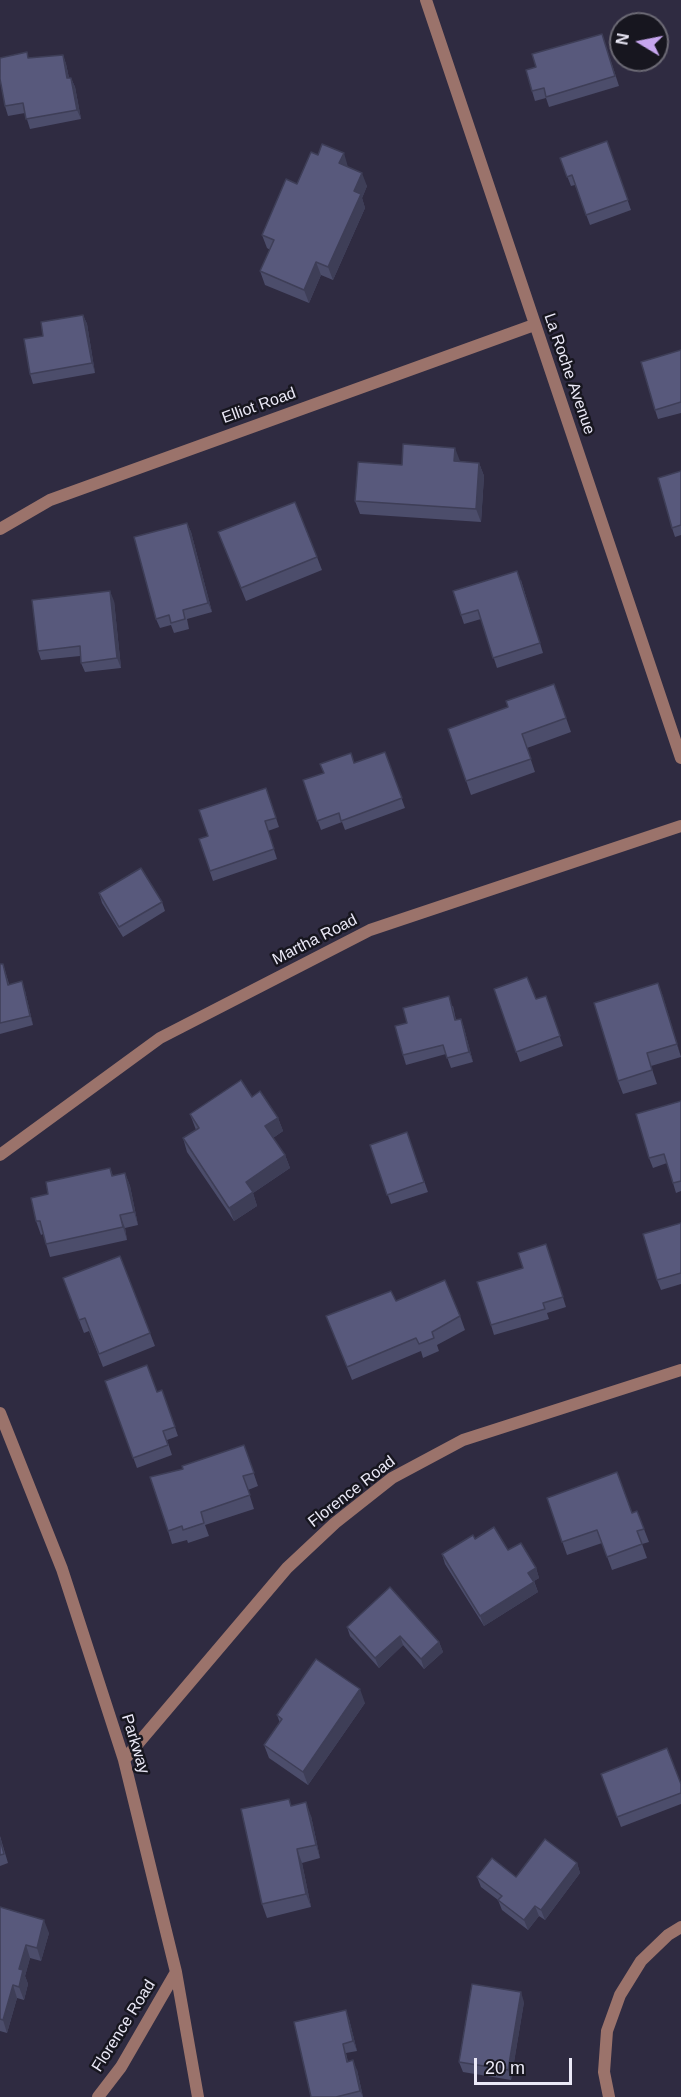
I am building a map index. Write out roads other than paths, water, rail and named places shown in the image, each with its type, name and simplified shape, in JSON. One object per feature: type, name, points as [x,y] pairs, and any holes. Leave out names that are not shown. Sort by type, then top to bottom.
[{"type":"street","name":"La Roche Avenue","points":[[426,0],[681,758]]},
{"type":"street","name":"Elliot Road","points":[[0,529],[50,500],[534,324]]},
{"type":"street","name":"Martha Road","points":[[0,1155],[160,1038],[370,930],[681,826]]},
{"type":"street","name":"Florence Road","points":[[124,1760],[287,1568],[334,1523],[392,1478],[463,1440],[681,1370]]},
{"type":"street","name":"Parkway","points":[[0,1413],[62,1569],[124,1760],[177,1972],[198,2097]]},
{"type":"street","points":[[609,2097],[604,2072],[607,2031],[620,1995],[640,1960],[668,1935],[681,1927]]},
{"type":"street","name":"Florence Road","points":[[98,2097],[121,2067],[177,1972]]}]
